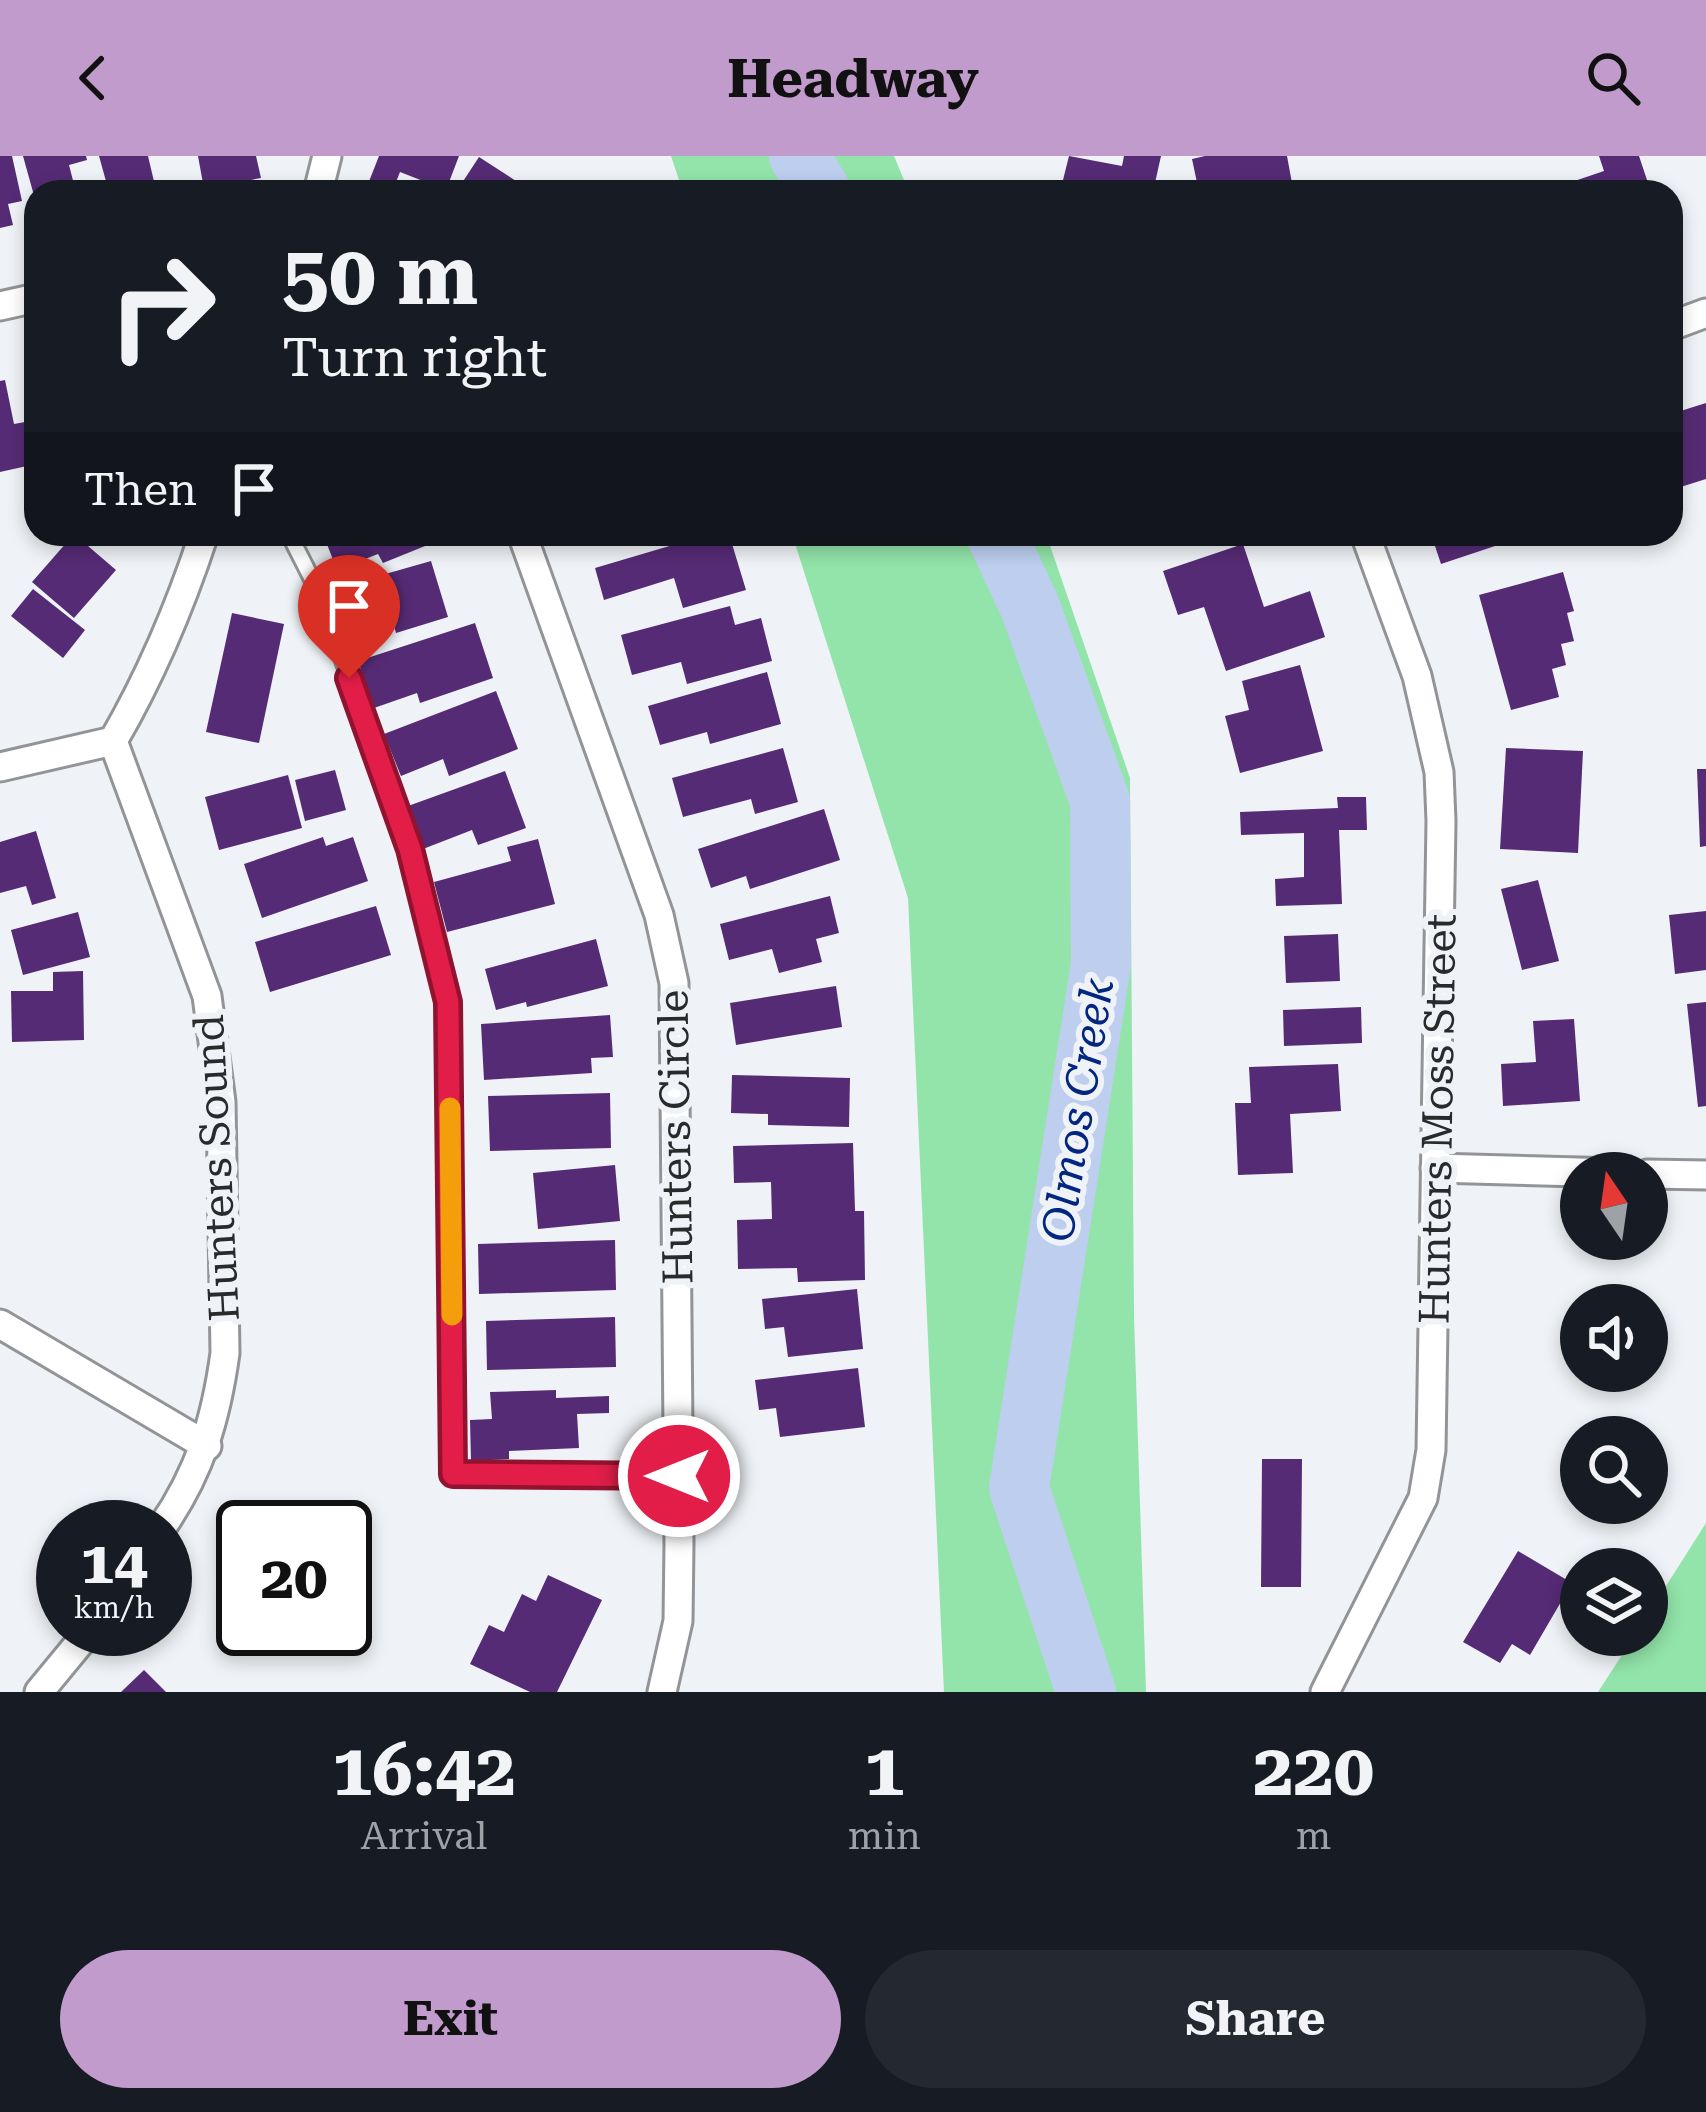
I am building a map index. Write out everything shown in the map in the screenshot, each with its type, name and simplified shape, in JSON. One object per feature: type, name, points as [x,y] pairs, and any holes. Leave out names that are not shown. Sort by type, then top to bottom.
[{"type":"street","points":[[0,767],[113,741],[170,630],[200,546]]},
{"type":"street","name":"Hunters Circle","points":[[526,546],[659,915],[674,983],[678,1621],[662,1692]]},
{"type":"street","name":"Hunters Moss Street","points":[[1324,1692],[1423,1498],[1434,1390],[1438,772],[1418,676],[1369,546]]},
{"type":"street","name":"Hunters Sound","points":[[113,741],[207,996],[221,1102],[225,1353],[207,1447],[181,1500]]},
{"type":"street","points":[[1435,1168],[1560,1171]]},
{"type":"street","points":[[1668,1174],[1706,1175]]},
{"type":"street","points":[[0,1324],[207,1447]]},
{"type":"street","points":[[39,1692],[69,1656]]},
{"type":"lane","points":[[296,546],[319,593],[410,849],[448,1002],[453,1474],[679,1476]]},
{"type":"green space","points":[[671,156],[894,156],[904,180],[679,180]]},
{"type":"green space","points":[[796,546],[1050,546],[1130,778],[1134,1316],[1146,1692],[944,1692],[908,898]]},
{"type":"green space","points":[[1706,1523],[1706,1692],[1598,1692],[1621,1656],[1668,1656],[1668,1583]]},
{"type":"building","points":[[0,156],[12,156],[22,201],[8,204],[13,225],[0,228]]},
{"type":"building","points":[[23,156],[86,156],[87,160],[69,165],[73,180],[30,180]]},
{"type":"building","points":[[99,156],[148,156],[154,180],[106,180]]},
{"type":"building","points":[[198,156],[256,156],[261,178],[202,180]]},
{"type":"building","points":[[379,156],[459,156],[450,180],[420,180],[400,172],[397,180],[370,180]]},
{"type":"building","points":[[1069,156],[1122,166],[1124,156],[1161,156],[1156,180],[1063,180]]},
{"type":"building","points":[[1287,156],[1291,180],[1196,180],[1192,159]]},
{"type":"building","points":[[1599,156],[1639,156],[1647,180],[1577,180],[1604,171]]},
{"type":"building","points":[[479,157],[514,180],[464,180]]},
{"type":"building","points":[[5,380],[14,424],[24,422],[24,467],[0,472],[0,381]]},
{"type":"building","points":[[1706,403],[1706,479],[1683,486],[1683,410]]},
{"type":"building","points":[[64,546],[88,546],[116,570],[74,618],[32,582]]},
{"type":"building","points":[[328,546],[425,546],[383,563],[378,554],[337,570]]},
{"type":"building","points":[[669,546],[733,546],[746,590],[683,608],[674,578],[604,600],[595,568]]},
{"type":"building","points":[[1244,546],[1264,607],[1310,591],[1325,637],[1226,671],[1204,607],[1178,615],[1163,571]]},
{"type":"building","points":[[1435,546],[1495,546],[1441,564]]},
{"type":"building","points":[[431,561],[448,617],[396,633],[391,615],[344,629],[333,589]]},
{"type":"building","points":[[1563,572],[1574,611],[1567,613],[1574,641],[1561,644],[1566,665],[1552,669],[1559,697],[1511,710],[1479,595]]},
{"type":"building","points":[[33,589],[85,630],[63,658],[11,616]]},
{"type":"building","points":[[730,606],[735,625],[761,618],[772,661],[687,684],[681,662],[632,675],[621,635]]},
{"type":"building","points":[[232,613],[284,624],[259,743],[206,732]]},
{"type":"building","points":[[475,623],[493,678],[420,703],[417,693],[374,708],[358,661]]},
{"type":"building","points":[[1300,665],[1323,751],[1240,773],[1225,716],[1249,710],[1242,681]]},
{"type":"building","points":[[767,672],[781,724],[710,744],[707,732],[660,745],[648,706]]},
{"type":"building","points":[[496,691],[518,749],[449,776],[443,759],[401,776],[384,734]]},
{"type":"building","points":[[783,748],[798,802],[755,814],[751,799],[683,817],[672,778]]},
{"type":"building","points":[[1506,748],[1583,751],[1578,853],[1500,849]]},
{"type":"building","points":[[1697,769],[1706,769],[1706,846],[1700,847]]},
{"type":"building","points":[[335,770],[346,810],[305,821],[295,780]]},
{"type":"building","points":[[505,771],[526,828],[478,845],[472,830],[423,849],[408,806]]},
{"type":"building","points":[[288,775],[302,828],[219,850],[205,797]]},
{"type":"building","points":[[1337,797],[1366,797],[1367,830],[1339,830],[1342,904],[1276,906],[1275,879],[1304,877],[1304,833],[1241,835],[1240,812],[1338,808]]},
{"type":"building","points":[[824,809],[840,860],[750,889],[746,876],[711,888],[698,849]]},
{"type":"building","points":[[36,831],[56,898],[32,905],[26,886],[0,893],[0,842]]},
{"type":"building","points":[[323,837],[326,846],[353,837],[368,881],[262,918],[244,864]]},
{"type":"building","points":[[538,839],[555,904],[447,932],[434,882],[511,861],[507,847]]},
{"type":"building","points":[[1538,880],[1559,961],[1522,970],[1501,889]]},
{"type":"building","points":[[830,896],[839,933],[816,939],[822,962],[779,973],[772,949],[729,960],[720,924]]},
{"type":"building","points":[[376,906],[391,955],[270,992],[255,942]]},
{"type":"building","points":[[1706,911],[1706,970],[1675,974],[1669,915]]},
{"type":"building","points":[[78,912],[90,957],[23,975],[11,930]]},
{"type":"building","points":[[1338,934],[1340,981],[1286,983],[1284,936]]},
{"type":"building","points":[[596,939],[608,986],[496,1010],[485,969]]},
{"type":"building","points":[[83,971],[84,1040],[12,1042],[11,991],[53,991],[53,972]]},
{"type":"building","points":[[836,986],[842,1027],[736,1045],[730,1003]]},
{"type":"building","points":[[1706,1002],[1706,1106],[1698,1107],[1687,1004]]},
{"type":"building","points":[[1361,1007],[1362,1043],[1284,1046],[1283,1010]]},
{"type":"building","points":[[610,1015],[613,1057],[591,1058],[592,1073],[484,1080],[481,1024]]},
{"type":"building","points":[[1574,1019],[1580,1101],[1503,1106],[1501,1064],[1536,1062],[1533,1021]]},
{"type":"building","points":[[1338,1064],[1341,1111],[1290,1114],[1293,1173],[1238,1175],[1235,1103],[1251,1103],[1249,1067]]},
{"type":"building","points":[[732,1075],[850,1078],[849,1127],[768,1125],[768,1114],[731,1113]]},
{"type":"building","points":[[610,1093],[611,1148],[490,1151],[488,1096]]},
{"type":"building","points":[[853,1143],[855,1211],[864,1211],[865,1280],[798,1282],[797,1268],[738,1269],[737,1220],[772,1219],[771,1182],[734,1183],[733,1146]]},
{"type":"building","points":[[615,1165],[620,1221],[538,1229],[533,1173]]},
{"type":"building","points":[[615,1240],[616,1290],[479,1294],[478,1244]]},
{"type":"building","points":[[857,1289],[863,1349],[788,1357],[784,1327],[765,1329],[762,1299]]},
{"type":"building","points":[[615,1317],[616,1367],[487,1370],[486,1321]]},
{"type":"building","points":[[858,1368],[865,1427],[780,1437],[776,1408],[759,1410],[755,1380]]},
{"type":"building","points":[[556,1390],[556,1398],[609,1396],[609,1413],[577,1414],[579,1448],[509,1451],[509,1459],[471,1461],[470,1420],[492,1419],[490,1392]]},
{"type":"building","points":[[1262,1459],[1302,1459],[1301,1587],[1261,1587]]},
{"type":"building","points":[[1518,1551],[1560,1576],[1560,1604],[1530,1655],[1512,1644],[1500,1663],[1463,1642]]},
{"type":"building","points":[[548,1575],[602,1600],[557,1692],[530,1692],[470,1664],[489,1625],[504,1632],[522,1594],[536,1601]]},
{"type":"building","points":[[144,1670],[166,1692],[121,1692]]},
{"type":"waterway","name":"Olmos Creek","points":[[799,156],[814,180]]},
{"type":"waterway","name":"Olmos Creek","points":[[1002,546],[1030,607],[1100,801],[1101,964],[1019,1488],[1086,1692]]},
{"type":"slow traffic","points":[[450,1108],[452,1315]]},
{"type":"route","points":[[349,678],[410,849],[448,1002],[453,1474],[679,1476]]}]
